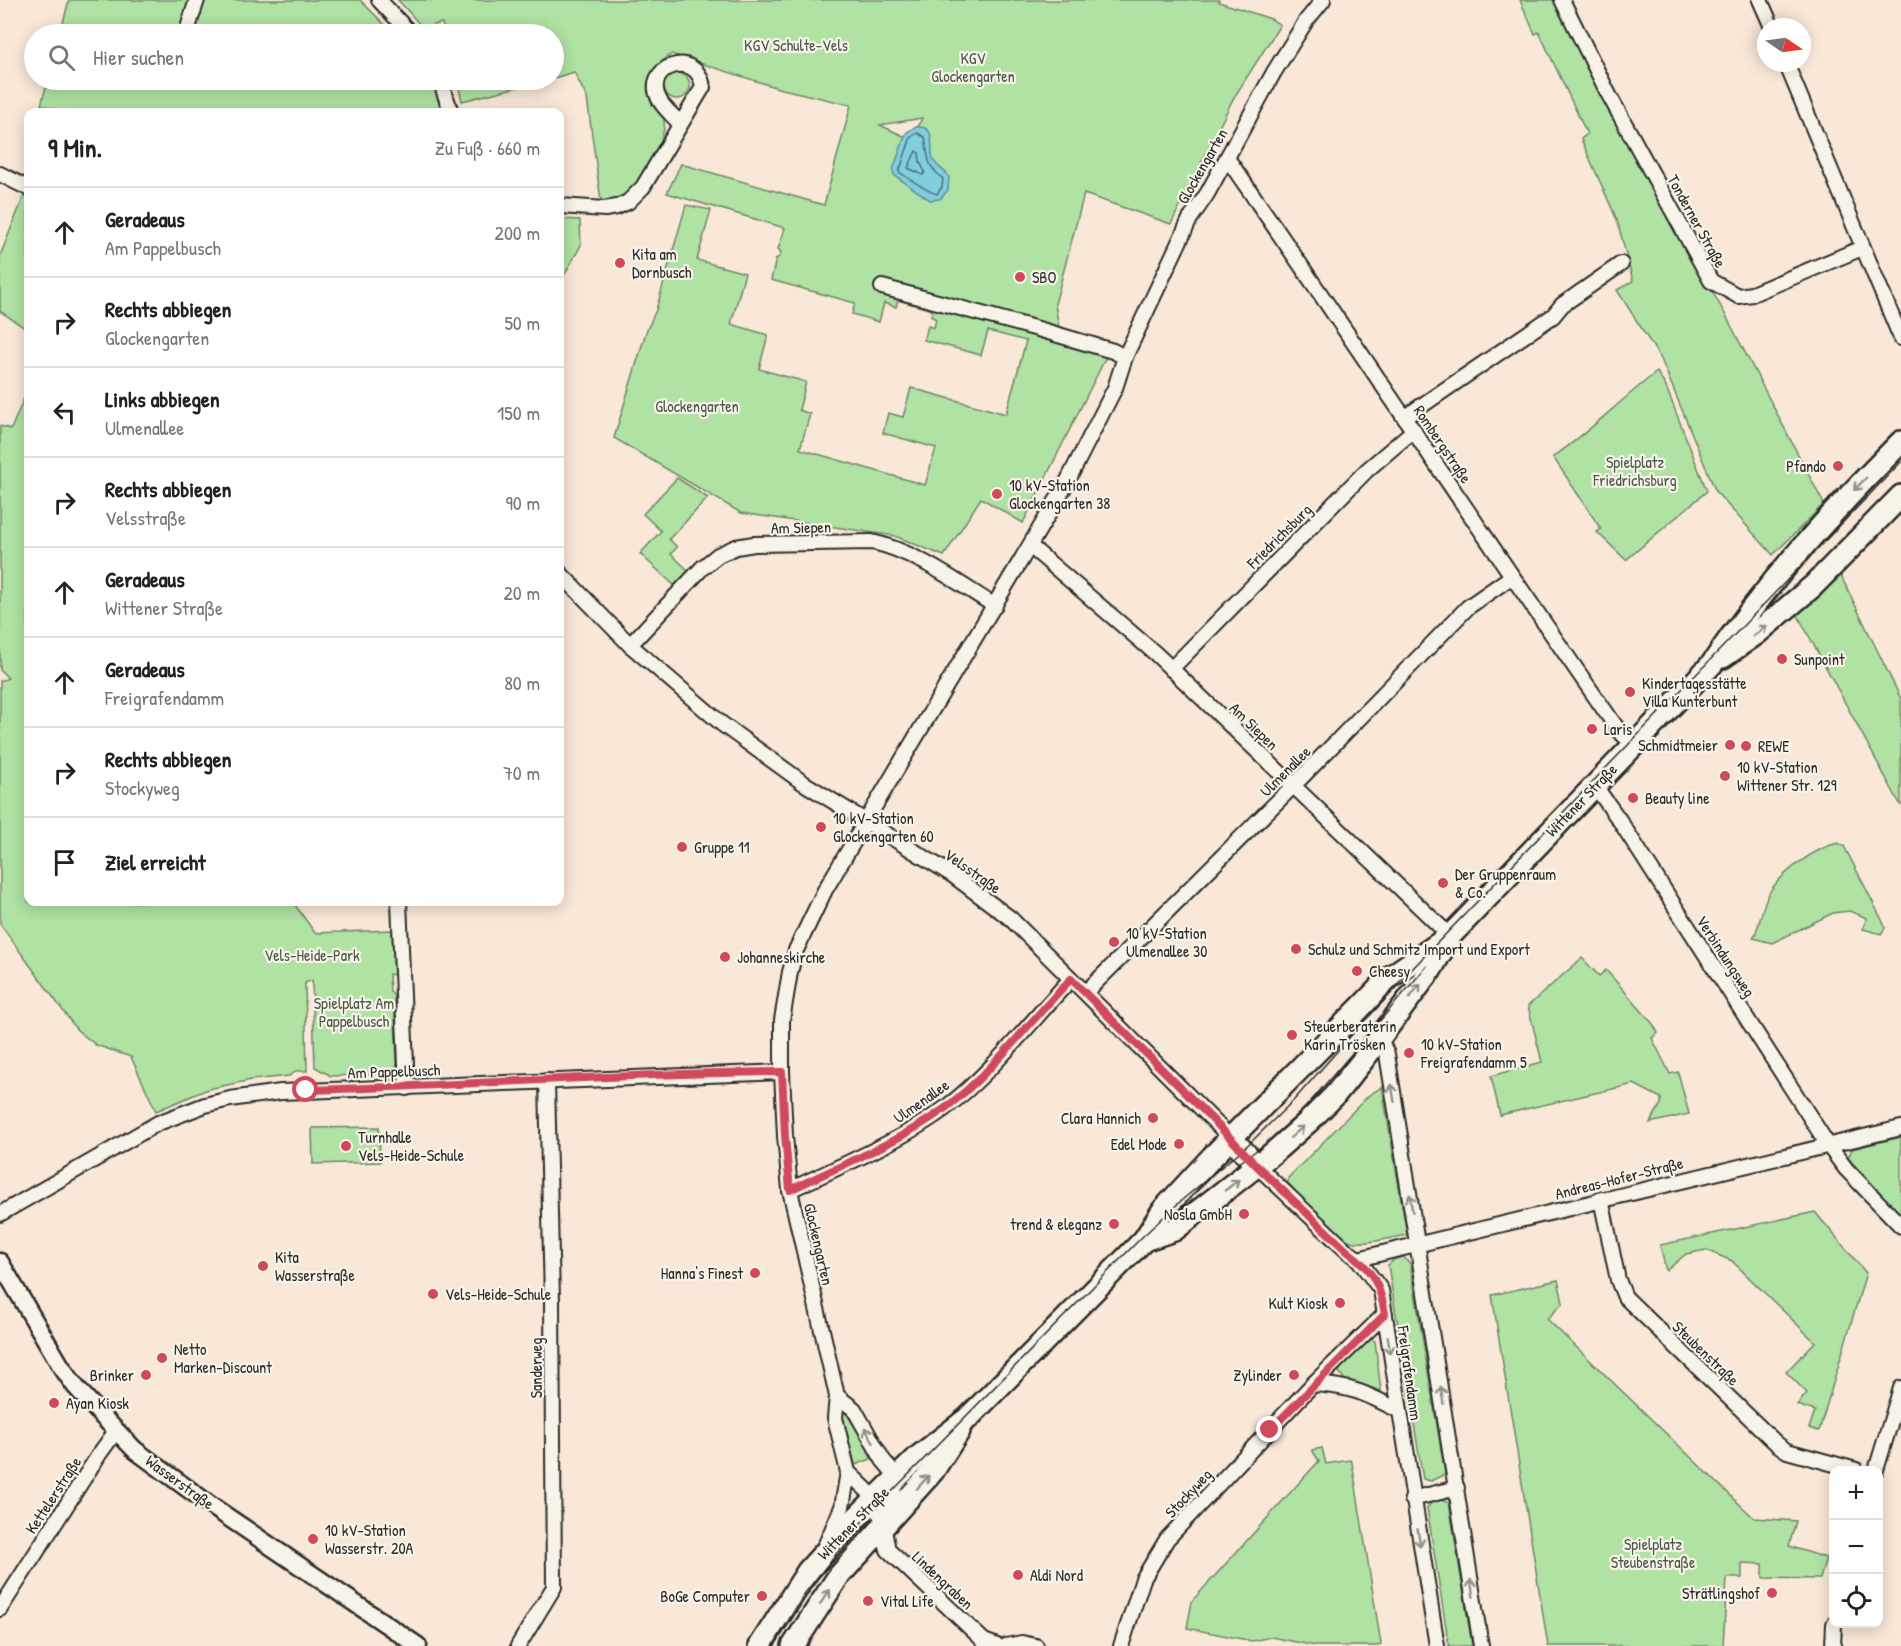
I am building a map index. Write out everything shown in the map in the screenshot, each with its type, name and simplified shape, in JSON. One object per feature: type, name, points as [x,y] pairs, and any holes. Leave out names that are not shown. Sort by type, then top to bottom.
[{"type":"main road","name":"Wittener Straße","points":[[760,1646],[791,1595],[824,1552],[918,1456],[968,1418],[1144,1239],[1163,1210],[1390,976],[1450,936],[1712,664],[1744,617],[1806,542],[1901,442]]},
{"type":"main road","name":"Wittener Straße","points":[[1712,664],[1756,634],[1813,586],[1901,496]]},
{"type":"main road","name":"Wittener Straße","points":[[1144,1239],[1174,1230],[1257,1166],[1308,1122],[1334,1096],[1430,971],[1450,936]]},
{"type":"main road","points":[[1344,1023],[1358,1026],[1379,1037]]},
{"type":"main road","points":[[1231,1138],[1257,1166]]},
{"type":"main road","name":"Wittener Straße","points":[[793,1646],[838,1576],[933,1471],[968,1418]]},
{"type":"street","points":[[189,24],[197,0]]},
{"type":"street","points":[[379,0],[402,24]]},
{"type":"street","name":"Glockengarten","points":[[824,1552],[842,1507],[848,1473],[835,1418],[837,1396],[790,1190],[785,1136],[782,1020],[796,950],[825,890],[1065,486],[1115,388],[1125,357],[1190,219],[1227,158],[1274,72],[1306,21],[1323,0]]},
{"type":"street","name":"Tonderner Straße","points":[[1562,0],[1609,94],[1711,281],[1738,296],[1752,294],[1862,248]]},
{"type":"street","points":[[1760,0],[1768,18]]},
{"type":"street","points":[[1790,72],[1901,338]]},
{"type":"street","points":[[443,90],[450,108]]},
{"type":"street","points":[[564,206],[605,209],[628,202],[643,187],[680,124]]},
{"type":"street","name":"Rombergstraße","points":[[1227,158],[1414,430],[1511,578],[1619,731],[1634,745]]},
{"type":"street","points":[[0,174],[24,186]]},
{"type":"street","points":[[1405,417],[1552,316],[1562,305],[1622,264]]},
{"type":"street","points":[[882,287],[1038,329],[1113,351],[1125,357]]},
{"type":"street","name":"Friedrichsburg","points":[[1171,669],[1367,470],[1414,430]]},
{"type":"street","name":"Am Siepen","points":[[630,645],[702,568],[718,555],[736,547],[754,544],[872,542],[887,545],[909,555],[995,606]]},
{"type":"street","name":"Am Siepen","points":[[1030,546],[1171,669],[1450,936]]},
{"type":"street","name":"Velsstraße","points":[[564,577],[630,645],[722,724],[802,783],[951,874],[1010,918],[1231,1138]]},
{"type":"street","name":"Ulmenallee","points":[[1086,992],[1293,786],[1468,607],[1511,578]]},
{"type":"street","name":"Verbindungsweg","points":[[1595,786],[1620,821],[1828,1145]]},
{"type":"street","points":[[399,906],[407,1088]]},
{"type":"street","name":"Ulmenallee","points":[[790,1190],[907,1134],[945,1108],[984,1073],[1071,979]]},
{"type":"street","name":"Freigrafendamm","points":[[1379,1037],[1387,1054],[1481,1646]]},
{"type":"street","name":"Am Pappelbusch","points":[[0,1214],[158,1123],[205,1105],[230,1099],[280,1092],[782,1072]]},
{"type":"street","name":"Sanderweg","points":[[518,1646],[554,1587],[552,1301],[547,1081]]},
{"type":"street","name":"Andreas-Hofer-Straße","points":[[1418,1244],[1901,1128]]},
{"type":"street","points":[[1828,1145],[1846,1169],[1901,1226]]},
{"type":"street","name":"Freigrafendamm","points":[[1257,1166],[1358,1259],[1381,1290],[1398,1410],[1437,1646]]},
{"type":"street","name":"Steubenstraße","points":[[1601,1199],[1618,1280],[1625,1297],[1777,1444],[1787,1450],[1842,1466]]},
{"type":"street","points":[[1358,1259],[1418,1244]]},
{"type":"street","name":"Wasserstraße","points":[[0,1262],[61,1366],[83,1396],[135,1450],[195,1494],[418,1646]]},
{"type":"street","name":"Stockyweg","points":[[1121,1646],[1143,1579],[1167,1539],[1313,1384],[1385,1314]]},
{"type":"street","points":[[1313,1384],[1337,1385],[1362,1391],[1398,1410]]},
{"type":"street","points":[[1877,1466],[1901,1388]]},
{"type":"street","points":[[837,1396],[854,1409],[884,1460],[897,1477],[884,1526]]},
{"type":"street","name":"Kettelerstraße","points":[[0,1609],[99,1453],[116,1431]]},
{"type":"street","points":[[848,1473],[876,1499],[884,1526]]},
{"type":"street","points":[[1412,1499],[1457,1488]]},
{"type":"street","name":"Lindengraben","points":[[884,1526],[888,1550],[984,1641],[997,1646]]},
{"type":"street","points":[[1833,1646],[1834,1628]]},
{"type":"street","points":[[1006,1646],[1022,1643],[1036,1646]]},
{"type":"green space","points":[[69,0],[360,0],[384,24],[63,24]]},
{"type":"green space","points":[[398,0],[1219,0],[1219,2],[1271,19],[1280,25],[1233,99],[1171,224],[1084,194],[1055,304],[1059,328],[1113,343],[1023,523],[981,498],[944,556],[895,536],[741,513],[614,438],[646,332],[656,310],[686,205],[711,210],[697,260],[745,273],[731,324],[768,335],[759,369],[806,382],[799,410],[810,414],[800,449],[925,485],[936,448],[883,433],[888,413],[903,417],[911,388],[1006,414],[1026,341],[988,331],[981,355],[924,340],[928,326],[934,328],[936,319],[931,316],[932,310],[898,300],[896,307],[884,303],[879,322],[852,314],[855,303],[771,280],[776,259],[780,256],[781,252],[778,249],[785,228],[667,193],[681,164],[824,205],[851,105],[778,88],[672,54],[654,69],[648,82],[649,93],[664,120],[658,149],[640,180],[627,194],[615,200],[601,201],[587,98],[574,72],[564,75],[564,24],[419,24]],"holes":[[[922,118],[912,140],[880,125]]]},
{"type":"green space","points":[[1520,0],[1555,0],[1642,167],[1725,314],[1824,504],[1773,555],[1716,492],[1661,359],[1617,290],[1633,281],[1617,220],[1581,139],[1587,134],[1539,32],[1535,34]]},
{"type":"green space","points":[[677,73],[686,77],[690,86],[686,95],[677,99],[668,95],[664,86],[668,77]]},
{"type":"green space","points":[[45,90],[435,90],[441,108],[51,108],[41,105]]},
{"type":"green space","points":[[459,90],[506,90],[462,101]]},
{"type":"green space","points":[[24,196],[24,327],[0,311],[0,256]]},
{"type":"green space","points":[[564,219],[580,220],[581,245],[564,276]]},
{"type":"green space","name":"Spielplatz Friedrichsburg","points":[[1657,372],[1666,387],[1707,491],[1626,560],[1597,532],[1601,529],[1553,457]]},
{"type":"green space","points":[[24,398],[24,906],[296,906],[315,933],[392,930],[394,975],[389,974],[390,992],[394,995],[397,1063],[396,1068],[388,1074],[331,1076],[315,1067],[312,980],[305,983],[307,1071],[296,1071],[289,1076],[251,1080],[208,1089],[156,1111],[131,1057],[96,1045],[77,1030],[0,924],[0,681],[8,678],[0,670],[0,426],[11,429]]},
{"type":"green space","points":[[677,478],[708,498],[669,539],[677,547],[671,554],[689,571],[675,586],[640,554],[661,531],[643,514]]},
{"type":"green space","points":[[1841,576],[1901,699],[1901,806],[1797,614]]},
{"type":"green space","points":[[1838,843],[1844,846],[1883,922],[1885,928],[1881,934],[1863,929],[1867,918],[1849,911],[1833,913],[1772,943],[1753,938],[1766,898],[1774,885],[1809,856]]},
{"type":"green space","points":[[1582,958],[1599,976],[1606,970],[1653,1024],[1658,1033],[1652,1038],[1670,1074],[1678,1072],[1689,1114],[1650,1123],[1661,1104],[1661,1098],[1634,1084],[1500,1115],[1491,1076],[1542,1062],[1528,1006]]},
{"type":"green space","points":[[1382,1087],[1407,1235],[1355,1242],[1338,1234],[1319,1217],[1288,1183],[1288,1178],[1369,1095]]},
{"type":"green space","name":"Turnhalle Vels-Heide-Schule","points":[[379,1127],[380,1162],[313,1164],[312,1128]]},
{"type":"green space","points":[[1901,1137],[1901,1215],[1848,1158],[1852,1149]]},
{"type":"green space","points":[[1815,1212],[1866,1273],[1819,1431],[1809,1428],[1815,1411],[1797,1405],[1807,1393],[1786,1372],[1815,1342],[1732,1261],[1706,1250],[1686,1254],[1666,1271],[1660,1245]]},
{"type":"green space","points":[[1403,1257],[1410,1263],[1445,1474],[1431,1481],[1423,1479],[1388,1265],[1395,1259]]},
{"type":"green space","name":"Spielplatz Steubenstraße","points":[[1558,1280],[1563,1303],[1547,1319],[1754,1518],[1796,1521],[1789,1546],[1826,1558],[1820,1579],[1763,1578],[1763,1564],[1742,1563],[1742,1578],[1727,1578],[1723,1646],[1548,1646],[1492,1295]]},
{"type":"green space","points":[[1370,1339],[1375,1341],[1381,1391],[1345,1380],[1339,1372],[1341,1366]]},
{"type":"green space","points":[[845,1411],[865,1442],[871,1459],[855,1465],[842,1412]]},
{"type":"green space","points":[[1322,1448],[1326,1464],[1350,1460],[1352,1462],[1381,1644],[1378,1646],[1316,1646],[1271,1637],[1252,1641],[1187,1628],[1192,1601],[1319,1461],[1312,1450]]},
{"type":"green space","points":[[1441,1500],[1449,1503],[1472,1646],[1449,1646],[1427,1508],[1433,1501]]},
{"type":"water","points":[[915,127],[927,129],[930,133],[933,159],[949,177],[948,190],[940,199],[930,200],[894,175],[893,170],[906,133]]},
{"type":"tram line","points":[[773,1646],[805,1593],[859,1525],[1142,1237],[1250,1143],[1294,1100],[1386,996],[1901,462]]},
{"type":"tram line","points":[[1235,1166],[1265,1144],[1305,1108],[1427,966]]},
{"type":"place","name":"Kita am Dornbusch","points":[[620,263]]},
{"type":"place","name":"SBO","points":[[1020,277]]},
{"type":"place","name":"Pfando","points":[[1838,466]]},
{"type":"place","name":"10 kV-Station Glockengarten 38","points":[[997,494]]},
{"type":"place","name":"Sunpoint","points":[[1782,659]]},
{"type":"place","name":"Kindertagesstätte Villa Kunterbunt","points":[[1630,692]]},
{"type":"place","name":"Laris","points":[[1592,729]]},
{"type":"place","name":"Schmidtmeier","points":[[1730,745]]},
{"type":"place","name":"REWE","points":[[1746,746]]},
{"type":"place","name":"10 kV-Station Wittener Str. 129","points":[[1725,776]]},
{"type":"place","name":"Beauty line","points":[[1633,798]]},
{"type":"place","name":"10 kV-Station Glockengarten 60","points":[[821,827]]},
{"type":"place","name":"Gruppe 11","points":[[682,847]]},
{"type":"place","name":"Der Gruppenraum & Co.","points":[[1443,883]]},
{"type":"place","name":"10 kV-Station Ulmenallee 30","points":[[1114,942]]},
{"type":"place","name":"Schulz und Schmitz Import und Export","points":[[1296,949]]},
{"type":"place","name":"Johanneskirche","points":[[725,957]]},
{"type":"place","name":"Cheesy","points":[[1357,971]]},
{"type":"place","name":"Steuerberaterin Karin Trösken","points":[[1292,1035]]},
{"type":"place","name":"10 kV-Station Freigrafendamm 5","points":[[1409,1053]]},
{"type":"place","name":"Clara Hannich","points":[[1153,1118]]},
{"type":"place","name":"Edel Mode","points":[[1179,1144]]},
{"type":"place","name":"Turnhalle Vels-Heide-Schule","points":[[346,1146]]},
{"type":"place","name":"Nosla GmbH","points":[[1244,1214]]},
{"type":"place","name":"trend & eleganz","points":[[1114,1224]]},
{"type":"place","name":"Kita Wasserstraße","points":[[263,1266]]},
{"type":"place","name":"Hanna‘s Finest","points":[[755,1273]]},
{"type":"place","name":"Vels-Heide-Schule","points":[[433,1294]]},
{"type":"place","name":"Kult Kiosk","points":[[1340,1303]]},
{"type":"place","name":"Netto Marken-Discount","points":[[162,1358]]},
{"type":"place","name":"Brinker","points":[[146,1375]]},
{"type":"place","name":"Zylinder","points":[[1294,1375]]},
{"type":"place","name":"Ayan Kiosk","points":[[54,1403]]},
{"type":"place","name":"10 kV-Station Wasserstr. 20A","points":[[313,1539]]},
{"type":"place","name":"Aldi Nord","points":[[1018,1575]]},
{"type":"place","name":"Strätlingshof","points":[[1772,1593]]},
{"type":"place","name":"BoGe Computer","points":[[762,1596]]},
{"type":"place","name":"Vital Life","points":[[868,1601]]},
{"type":"route","points":[[306,1090],[394,1089],[782,1072],[790,1190],[907,1134],[945,1108],[984,1073],[1071,979],[1257,1166],[1358,1259],[1381,1290],[1385,1314],[1313,1384],[1270,1430]]},
{"type":"park label","name":"KGV Schulte-Vels","points":[[796,45]]},
{"type":"park label","name":"KGV Glockengarten","points":[[973,67]]},
{"type":"park label","name":"Vels-Heide-Park","points":[[312,955]]},
{"type":"park label","name":"Spielplatz Am Pappelbusch","points":[[354,1012]]}]
